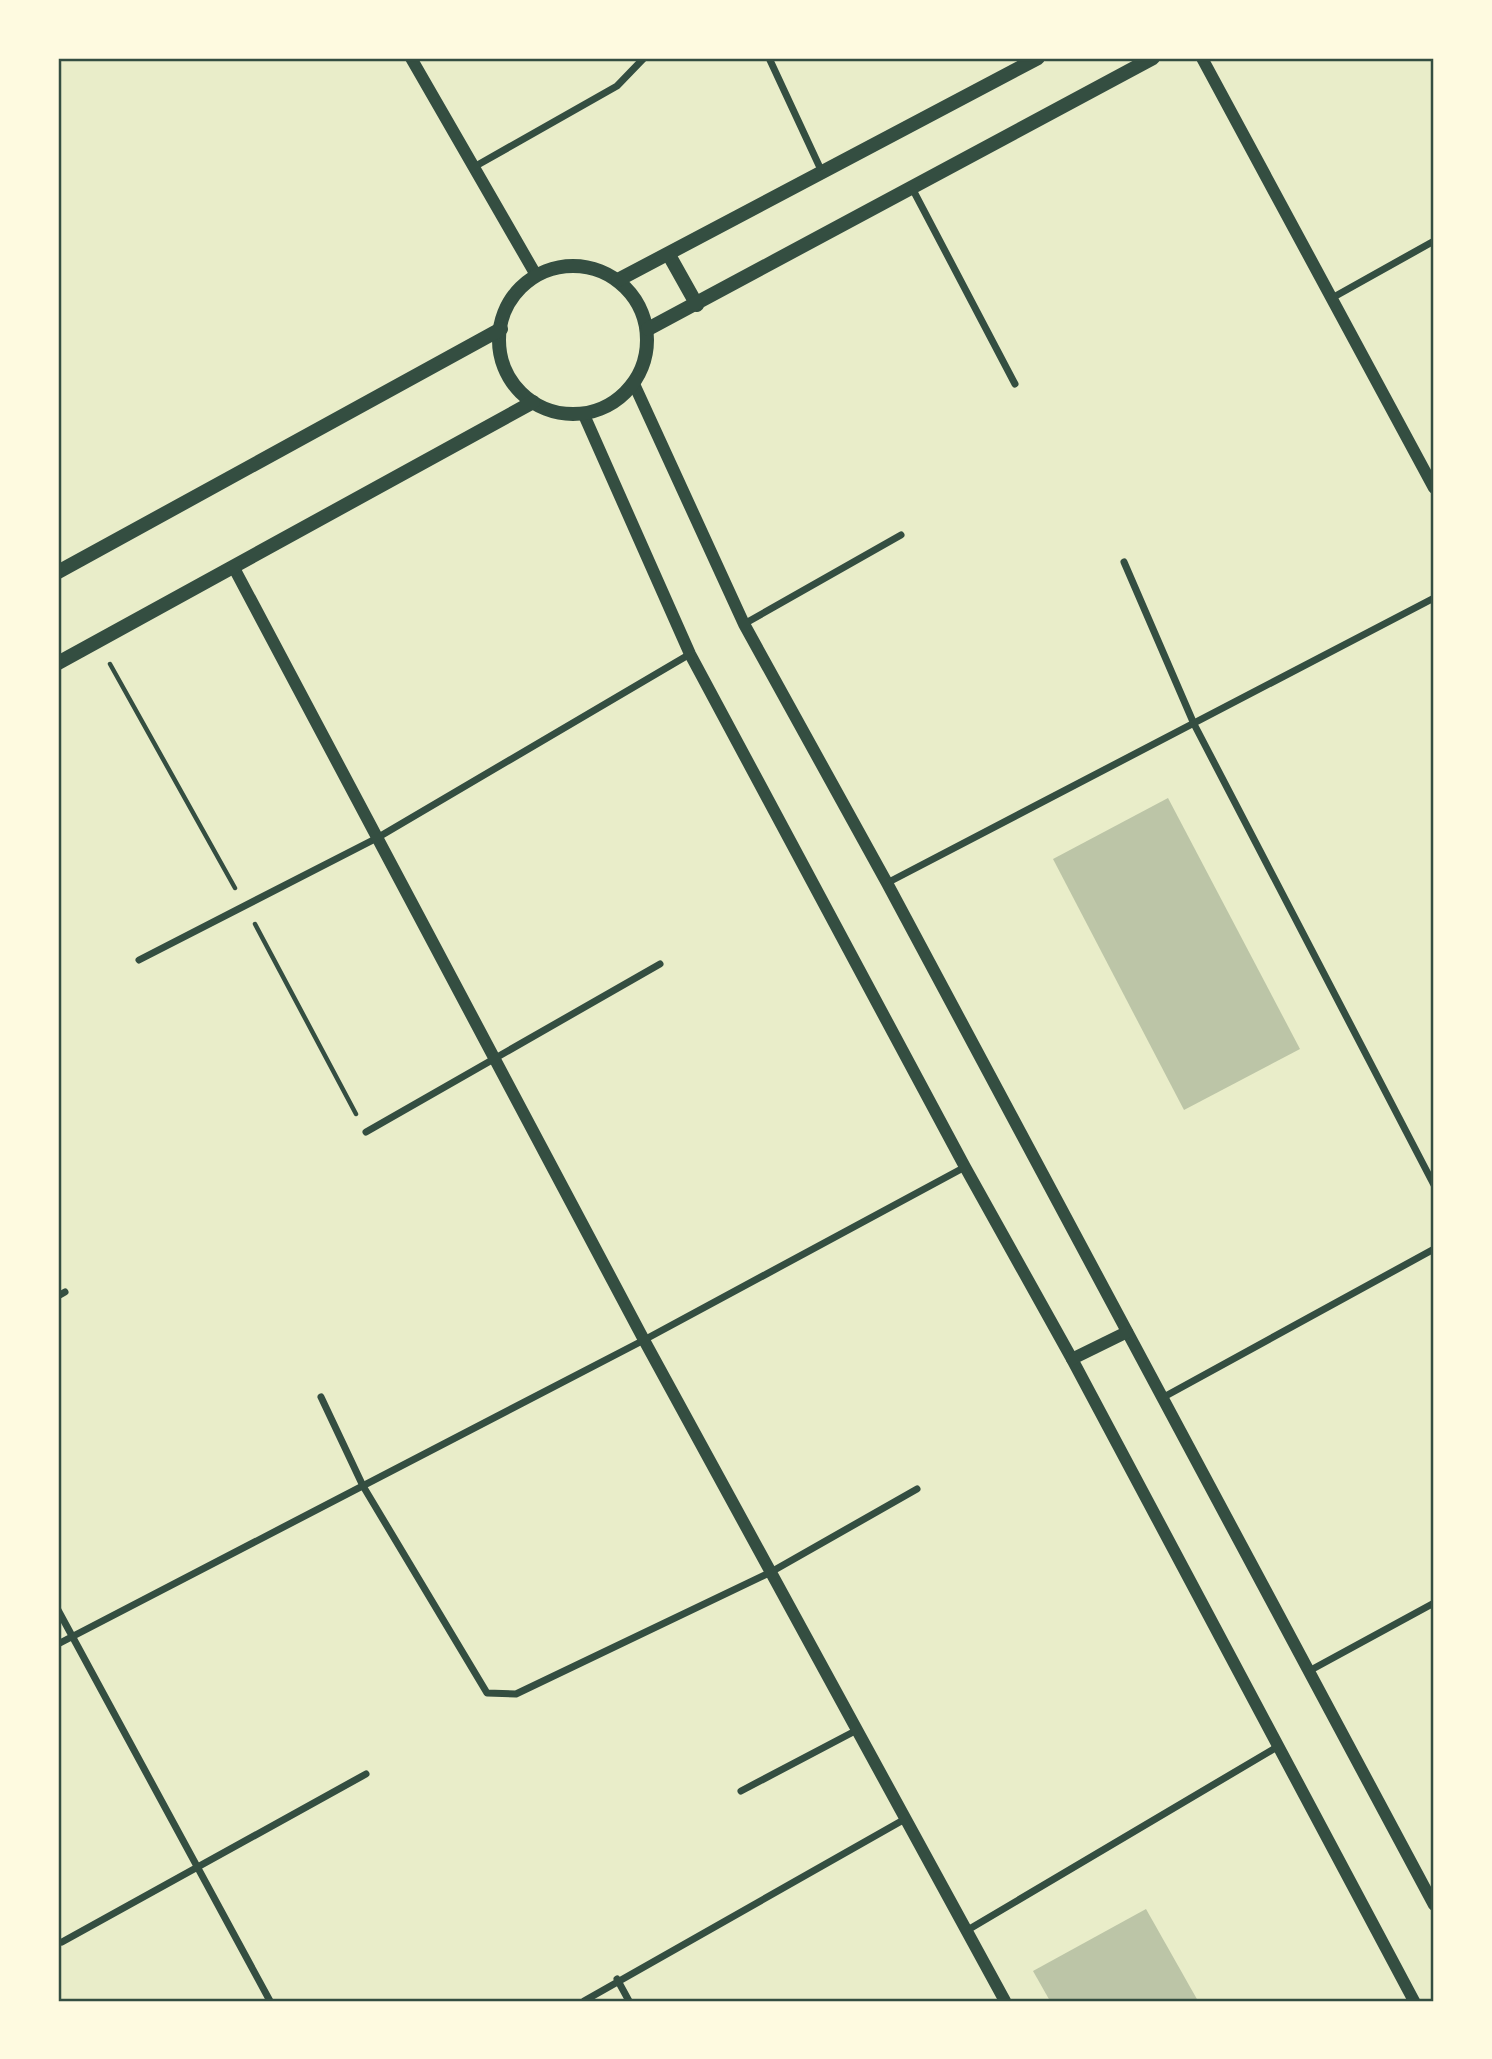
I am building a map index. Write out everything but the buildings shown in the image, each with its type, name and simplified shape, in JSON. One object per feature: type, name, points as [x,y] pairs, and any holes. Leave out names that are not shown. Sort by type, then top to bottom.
[{"type":"main road","points":[[618,280],[1038,58]]},
{"type":"main road","points":[[648,329],[1153,58]]},
{"type":"main road","points":[[669,255],[697,305]]},
{"type":"main road","points":[[563,265],[592,267],[618,280],[638,302],[648,329],[646,358],[634,384],[612,405],[584,415],[554,413],[533,402],[508,377],[499,349],[501,320],[514,294],[536,275],[563,265]]},
{"type":"main road","points":[[58,572],[501,329]]},
{"type":"main road","points":[[58,663],[533,402]]},
{"type":"street","points":[[411,58],[536,275]]},
{"type":"street","points":[[474,167],[617,86],[644,58]]},
{"type":"street","points":[[769,58],[822,173]]},
{"type":"street","points":[[1202,58],[1434,488]]},
{"type":"street","points":[[912,188],[1015,384]]},
{"type":"street","points":[[1332,298],[1434,241]]},
{"type":"street","points":[[634,384],[744,624],[887,883],[1434,1905]]},
{"type":"street","points":[[584,415],[690,654],[965,1167],[1072,1359],[1414,2001]]},
{"type":"street","points":[[744,624],[901,535]]},
{"type":"street","points":[[1124,562],[1194,724],[1434,1185]]},
{"type":"street","points":[[234,568],[644,1340],[1005,2001]]},
{"type":"street","points":[[887,883],[1434,598]]},
{"type":"street","points":[[139,960],[377,838],[690,654]]},
{"type":"street","points":[[366,1132],[660,964]]},
{"type":"street","points":[[58,1644],[644,1340],[965,1167]]},
{"type":"street","points":[[1161,1398],[1434,1249]]},
{"type":"street","points":[[1072,1359],[1127,1332]]},
{"type":"street","points":[[321,1397],[363,1486],[487,1693],[516,1694],[771,1572],[917,1489]]},
{"type":"street","points":[[1308,1671],[1434,1604]]},
{"type":"street","points":[[58,1611],[270,2001]]},
{"type":"street","points":[[741,1791],[857,1730]]},
{"type":"street","points":[[966,1931],[1277,1747]]},
{"type":"street","points":[[62,1942],[366,1774]]},
{"type":"street","points":[[584,2001],[617,1979],[905,1819]]},
{"type":"street","points":[[617,1979],[629,2001]]}]
